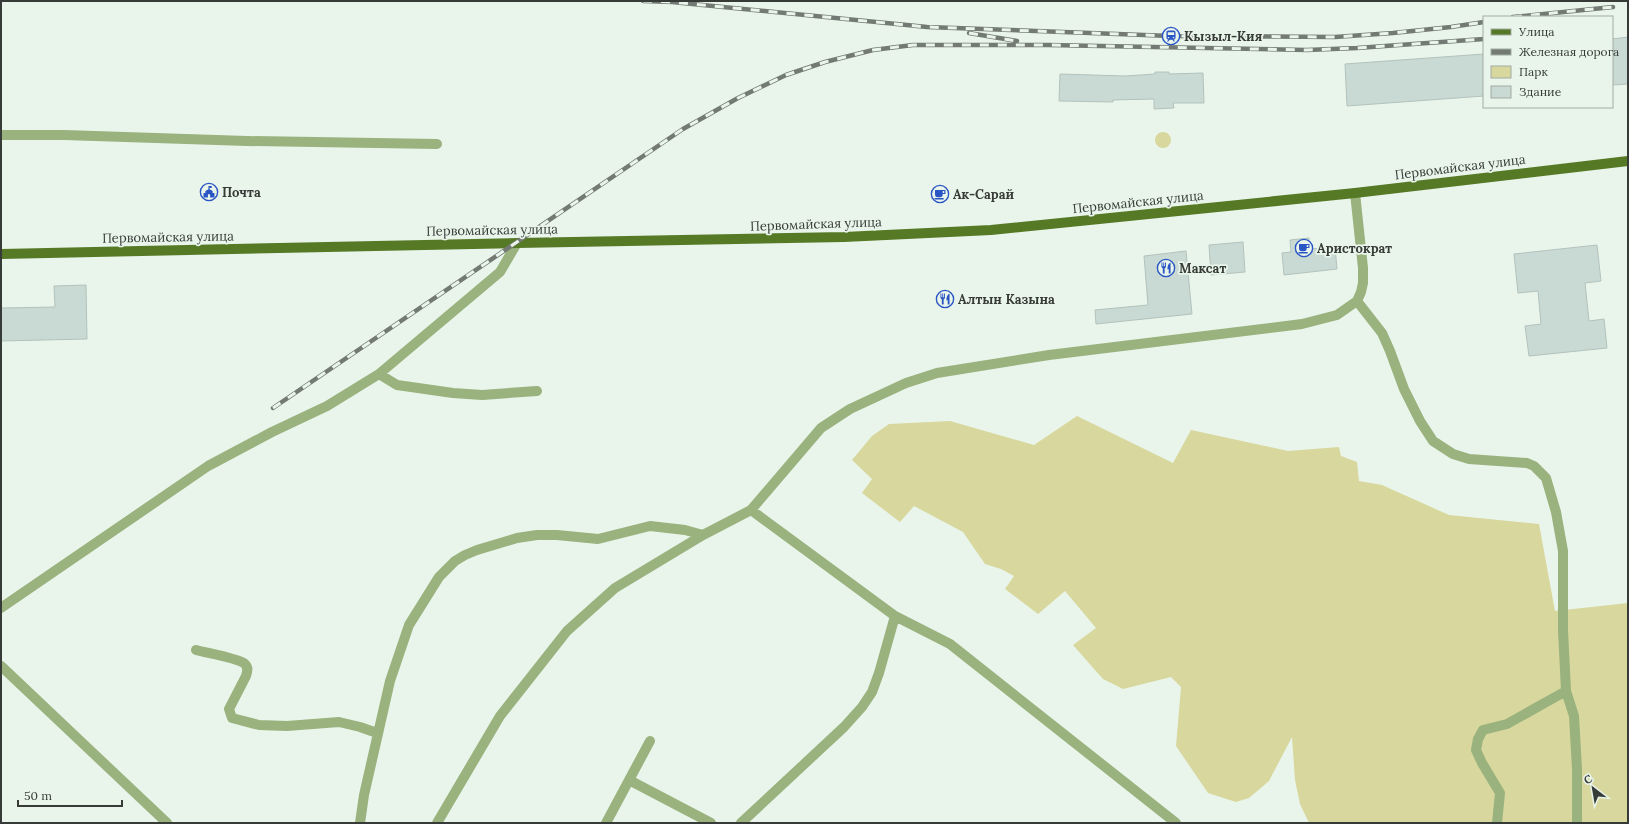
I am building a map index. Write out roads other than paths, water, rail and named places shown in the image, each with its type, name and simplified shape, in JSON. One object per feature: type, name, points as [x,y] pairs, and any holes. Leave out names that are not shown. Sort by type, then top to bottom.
[{"type":"main road","name":"Первомайская улица","points":[[1,254],[517,242],[844,238],[991,230],[1355,193],[1628,161]]},
{"type":"street","points":[[1,135],[64,135],[278,142],[437,144]]},
{"type":"street","points":[[437,823],[500,716],[567,631],[615,588],[703,535],[751,510],[821,428],[850,409],[906,383],[938,373],[1050,355],[1302,324],[1337,316],[1357,301],[1363,283],[1355,193]]},
{"type":"street","points":[[1,608],[208,466],[272,432],[327,406],[379,374],[500,272],[517,242]]},
{"type":"street","points":[[1357,301],[1382,333],[1404,389],[1424,428],[1433,441],[1453,454],[1469,459],[1527,463],[1534,466],[1546,478],[1556,512],[1563,551],[1562,603],[1566,691],[1574,716],[1577,769],[1577,823]]},
{"type":"street","points":[[379,374],[397,385],[453,393],[482,395],[537,391]]},
{"type":"street","points":[[751,510],[895,616],[950,644],[1176,823]]},
{"type":"street","points":[[360,823],[364,795],[377,733],[390,681],[409,625],[439,577],[455,561],[477,550],[517,538],[537,535],[557,535],[598,539],[650,526],[685,530],[703,535]]},
{"type":"street","points":[[741,823],[844,727],[862,707],[872,692],[879,674],[895,616]]},
{"type":"street","points":[[196,650],[245,664],[248,671],[229,709],[232,718],[259,725],[287,726],[338,722],[377,733]]},
{"type":"street","points":[[1,666],[167,823]]},
{"type":"street","points":[[1497,823],[1500,793],[1476,750],[1478,739],[1484,730],[1507,724],[1566,691]]},
{"type":"street","points":[[606,823],[650,741]]},
{"type":"street","points":[[629,780],[711,823]]},
{"type":"railway","points":[[643,1],[672,2],[927,27],[1171,36],[1335,37],[1393,33],[1483,22]]},
{"type":"railway","points":[[1523,16],[1613,7]]},
{"type":"railway","points":[[969,33],[1017,41]]},
{"type":"railway","points":[[273,408],[683,129],[738,98],[786,75],[825,62],[873,50],[913,45],[1048,45],[1307,50],[1483,39]]},
{"type":"place","name":"Кызыл-Кия","points":[[1171,36]]},
{"type":"place","name":"Почта","points":[[209,192]]},
{"type":"place","name":"Ак-Сарай","points":[[940,194]]},
{"type":"place","name":"Аристократ","points":[[1304,248]]},
{"type":"place","name":"Максат","points":[[1166,268]]},
{"type":"place","name":"Алтын Казына","points":[[945,299]]}]
